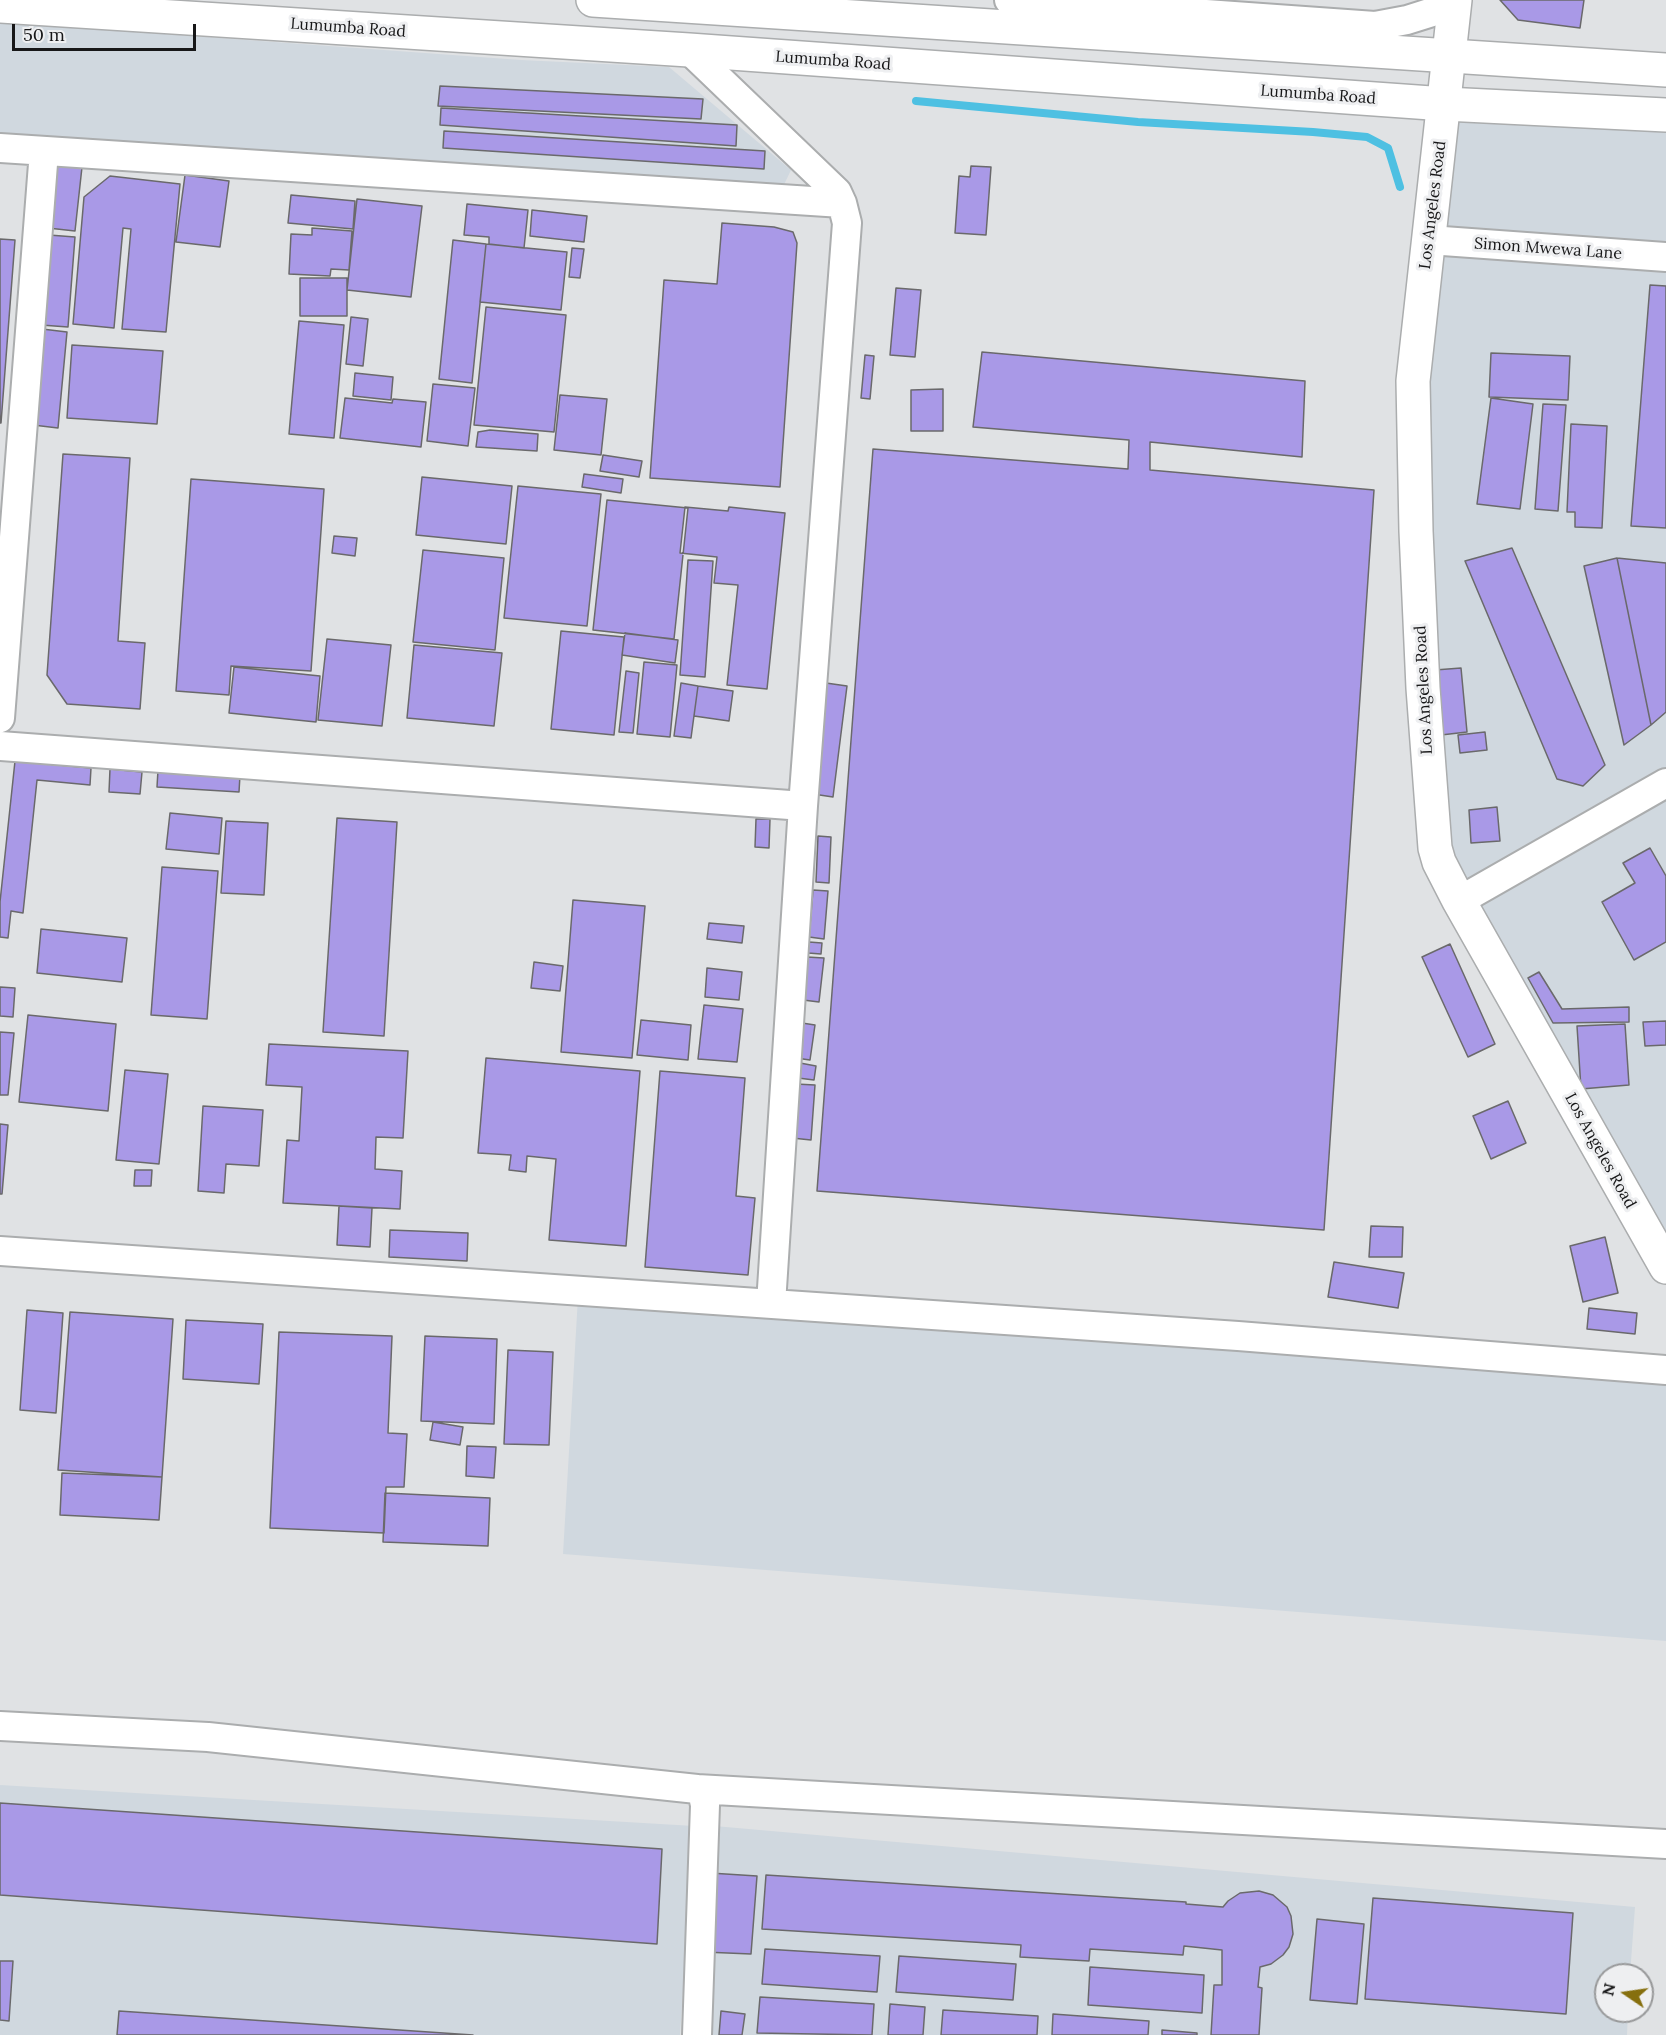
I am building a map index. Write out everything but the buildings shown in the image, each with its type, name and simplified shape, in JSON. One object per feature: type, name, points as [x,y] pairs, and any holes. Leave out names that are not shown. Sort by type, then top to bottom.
[{"type":"main road","points":[[593,0],[871,8],[1450,55],[1666,70]]},
{"type":"main road","name":"Los Angeles Road","points":[[1455,3],[1413,381],[1416,531],[1423,688],[1436,848],[1439,862],[1459,901],[1666,1267]]},
{"type":"main road","name":"Lumumba Road","points":[[0,6],[689,50],[1444,104],[1666,115]]},
{"type":"street","points":[[1009,0],[1375,26],[1407,20],[1455,3]]},
{"type":"street","points":[[689,50],[837,192],[846,223],[803,806],[771,1304]]},
{"type":"street","points":[[0,148],[842,203]]},
{"type":"street","points":[[0,718],[11,433],[44,151]]},
{"type":"street","name":"Simon Mwewa Lane","points":[[1430,240],[1666,257]]},
{"type":"street","points":[[0,746],[803,806]]},
{"type":"street","points":[[1459,901],[1666,783]]},
{"type":"street","points":[[0,1251],[1227,1336],[1666,1370]]},
{"type":"street","points":[[0,1726],[208,1737],[697,1789],[1666,1844]]},
{"type":"street","points":[[697,1789],[704,1796],[705,1805],[697,2035]]},
{"type":"shaded area","points":[[0,22],[521,60],[669,67],[791,170],[779,195],[72,146],[0,133]]},
{"type":"shaded area","points":[[1447,105],[1666,125],[1666,1265],[1440,855],[1414,396]]},
{"type":"shaded area","points":[[578,1297],[1666,1385],[1666,1641],[563,1554]]},
{"type":"shaded area","points":[[0,1785],[694,1826],[680,2035],[0,2035]]},
{"type":"shaded area","points":[[703,1825],[1635,1907],[1631,1963],[1594,1963],[1594,2023],[1628,2023],[1627,2035],[692,2035]]},
{"type":"waterway","points":[[916,101],[1138,122],[1367,137],[1388,148],[1400,187]]}]
